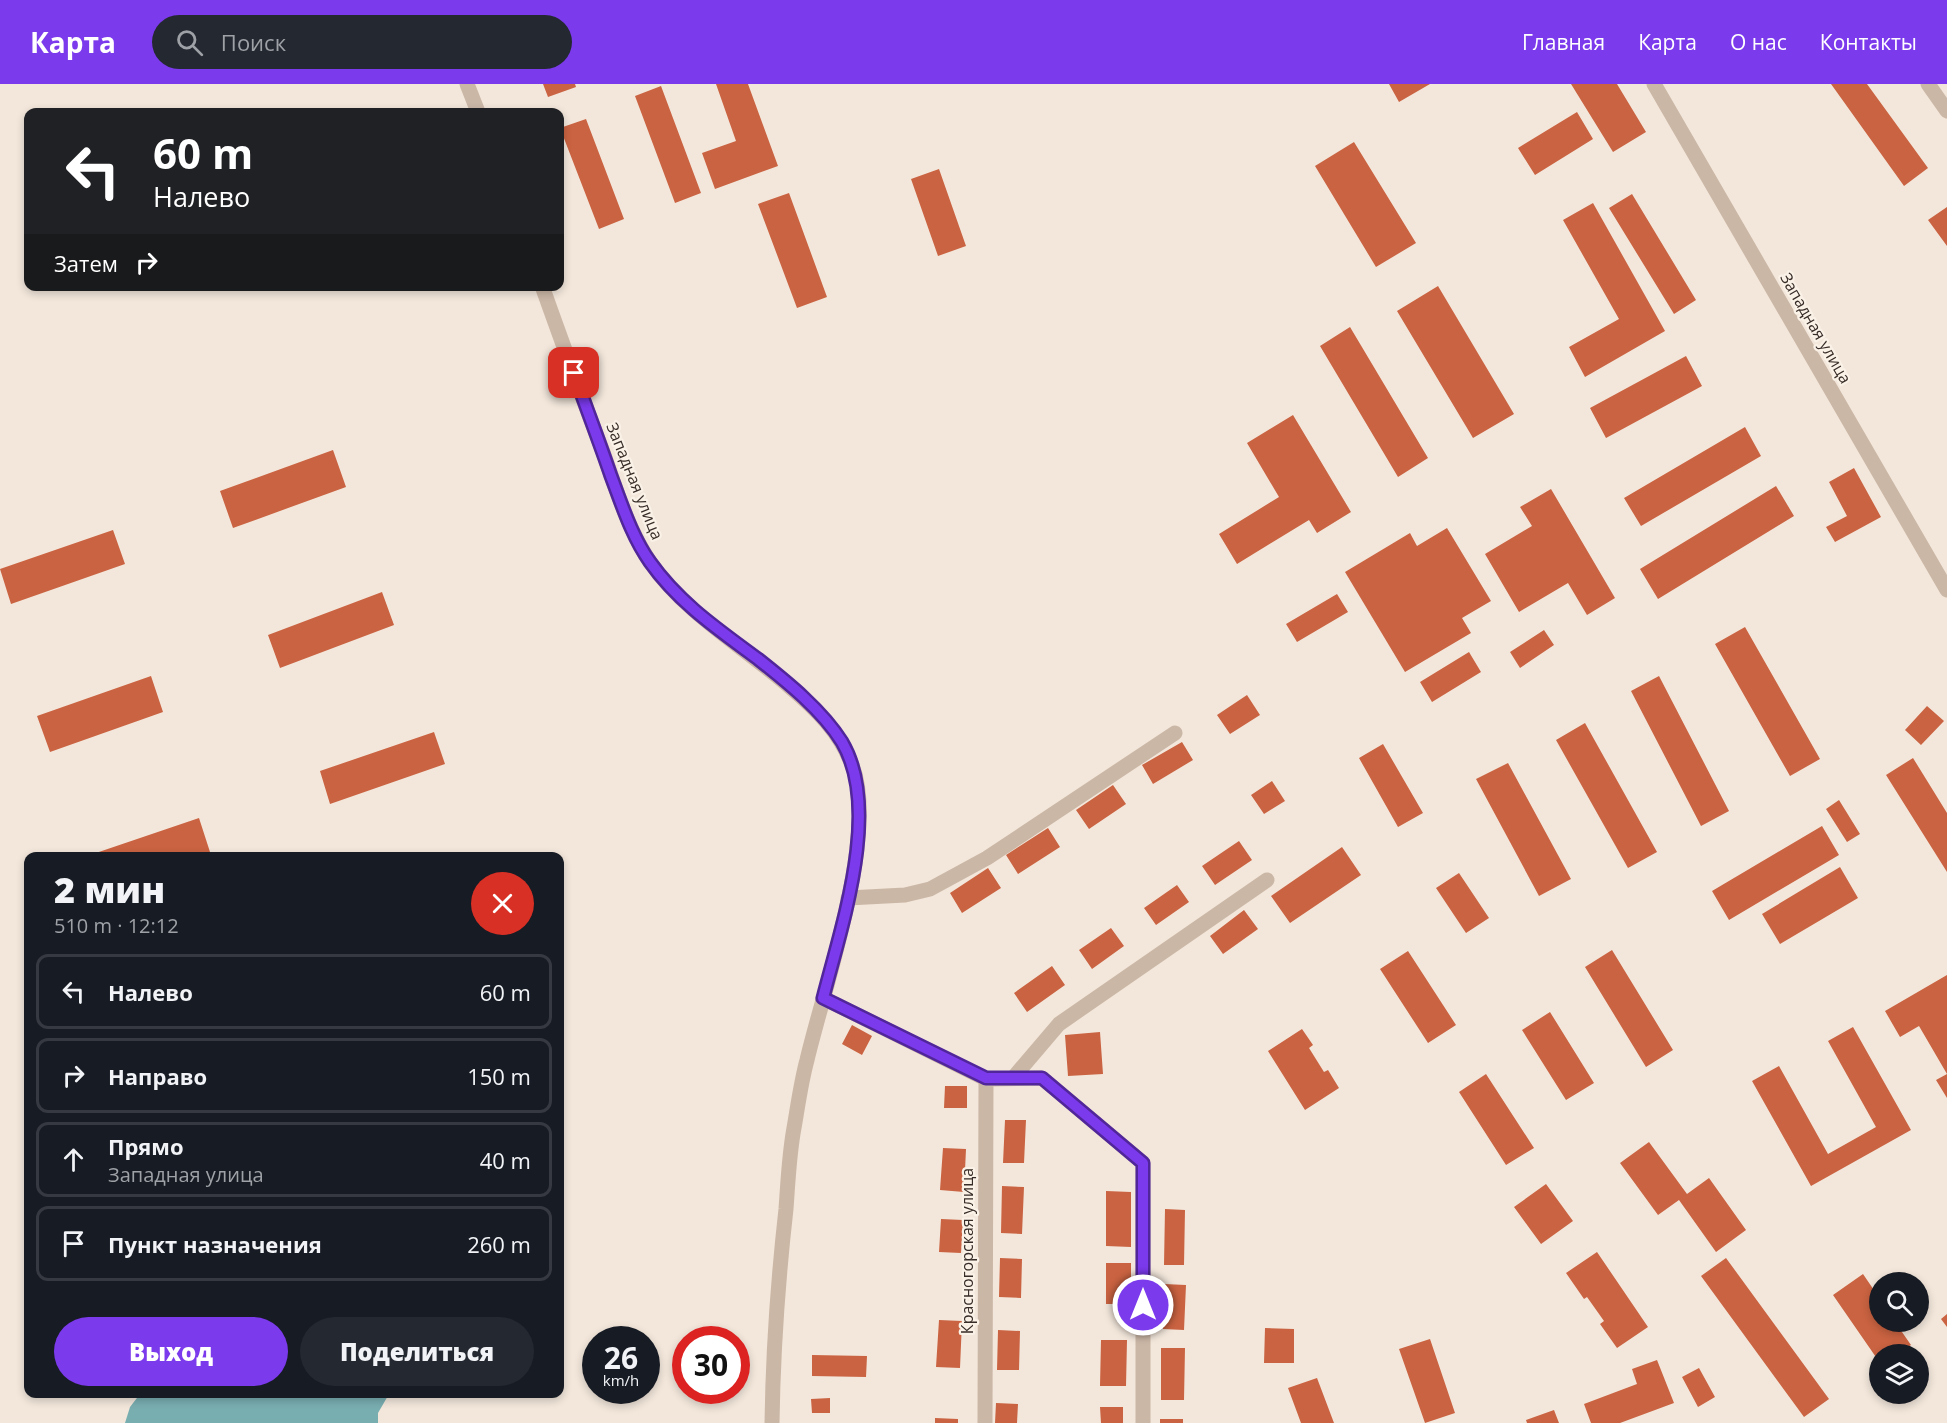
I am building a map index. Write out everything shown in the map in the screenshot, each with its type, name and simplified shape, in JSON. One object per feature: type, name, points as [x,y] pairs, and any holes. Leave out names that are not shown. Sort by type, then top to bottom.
[{"type":"street","points":[[467,84],[476,108]]},
{"type":"street","name":"Западная улица","points":[[1654,84],[1947,590]]},
{"type":"street","points":[[1928,84],[1947,111]]},
{"type":"street","name":"Западная улица","points":[[544,291],[622,503],[650,562],[684,601],[760,661],[828,723],[842,742],[853,768],[859,793],[859,825],[848,898],[806,1063],[793,1132],[780,1264],[772,1423]]},
{"type":"street","points":[[848,898],[906,895],[930,890],[987,858],[1175,733]]},
{"type":"street","points":[[1013,1078],[1059,1024],[1267,880]]},
{"type":"street","points":[[823,998],[986,1078],[1042,1078],[1143,1163],[1143,1423]]},
{"type":"street","name":"Красногорская улица","points":[[984,1423],[986,1078]]},
{"type":"water","points":[[137,1398],[387,1398],[378,1413],[378,1423],[125,1423],[130,1407]]},
{"type":"building","points":[[543,84],[575,84],[576,87],[548,97]]},
{"type":"building","points":[[716,84],[748,84],[778,166],[715,189],[702,153],[736,141]]},
{"type":"building","points":[[1389,84],[1430,84],[1399,102]]},
{"type":"building","points":[[1571,84],[1617,84],[1646,132],[1613,152]]},
{"type":"building","points":[[1831,84],[1867,84],[1928,168],[1904,186]]},
{"type":"building","points":[[661,86],[701,193],[675,203],[635,96]]},
{"type":"building","points":[[1577,112],[1593,139],[1535,175],[1518,148]]},
{"type":"building","points":[[586,119],[624,219],[599,229],[564,138],[564,127]]},
{"type":"building","points":[[1354,142],[1416,243],[1376,267],[1315,166]]},
{"type":"building","points":[[939,169],[966,246],[938,256],[911,179]]},
{"type":"building","points":[[789,193],[827,297],[797,308],[758,204]]},
{"type":"building","points":[[1632,194],[1696,300],[1674,314],[1609,208]]},
{"type":"building","points":[[1593,203],[1665,331],[1585,377],[1569,347],[1619,319],[1563,220]]},
{"type":"building","points":[[1947,207],[1947,246],[1928,220]]},
{"type":"building","points":[[1438,286],[1514,414],[1473,438],[1397,311]]},
{"type":"building","points":[[1350,327],[1428,458],[1398,477],[1320,346]]},
{"type":"building","points":[[1686,356],[1702,386],[1606,438],[1590,408]]},
{"type":"building","points":[[1293,415],[1351,512],[1317,533],[1309,520],[1237,564],[1219,534],[1279,497],[1247,443]]},
{"type":"building","points":[[1745,427],[1761,456],[1641,526],[1624,498]]},
{"type":"building","points":[[333,450],[346,487],[233,528],[220,491]]},
{"type":"building","points":[[1854,468],[1881,517],[1835,542],[1826,527],[1847,516],[1829,482]]},
{"type":"building","points":[[1776,486],[1794,516],[1658,599],[1640,569]]},
{"type":"building","points":[[1551,489],[1615,598],[1587,615],[1568,583],[1519,612],[1485,554],[1532,526],[1520,507]]},
{"type":"building","points":[[1447,528],[1491,601],[1462,618],[1471,633],[1405,672],[1345,572],[1410,533],[1417,546]]},
{"type":"building","points":[[113,530],[125,564],[11,604],[0,569]]},
{"type":"building","points":[[382,592],[394,625],[280,668],[268,635]]},
{"type":"building","points":[[1337,594],[1348,612],[1297,642],[1286,624]]},
{"type":"building","points":[[1745,627],[1820,759],[1790,776],[1715,644]]},
{"type":"building","points":[[1544,630],[1554,645],[1520,668],[1510,652]]},
{"type":"building","points":[[1469,652],[1481,672],[1432,702],[1420,682]]},
{"type":"building","points":[[151,676],[163,712],[50,752],[37,716]]},
{"type":"building","points":[[1659,676],[1729,811],[1701,826],[1631,691]]},
{"type":"building","points":[[1247,695],[1260,715],[1230,734],[1217,715]]},
{"type":"building","points":[[1927,706],[1944,721],[1921,745],[1905,730]]},
{"type":"building","points":[[1585,723],[1657,852],[1628,868],[1556,740]]},
{"type":"building","points":[[434,732],[445,764],[330,804],[320,771]]},
{"type":"building","points":[[1182,742],[1193,760],[1153,784],[1142,765]]},
{"type":"building","points":[[1383,744],[1423,813],[1398,827],[1359,758]]},
{"type":"building","points":[[1913,758],[1947,813],[1947,872],[1886,775]]},
{"type":"building","points":[[1508,763],[1571,879],[1539,896],[1476,779]]},
{"type":"building","points":[[1272,781],[1285,801],[1264,814],[1251,795]]},
{"type":"building","points":[[1113,785],[1126,804],[1089,829],[1076,810]]},
{"type":"building","points":[[1839,800],[1860,834],[1847,842],[1826,809]]},
{"type":"building","points":[[199,818],[210,852],[99,852]]},
{"type":"building","points":[[1822,826],[1839,855],[1729,920],[1712,891]]},
{"type":"building","points":[[1048,828],[1060,847],[1018,874],[1006,855]]},
{"type":"building","points":[[1239,841],[1252,860],[1215,885],[1202,866]]},
{"type":"building","points":[[1342,847],[1361,875],[1290,923],[1271,896]]},
{"type":"building","points":[[1840,867],[1858,898],[1780,944],[1762,914]]},
{"type":"building","points":[[988,868],[1001,888],[962,913],[950,893]]},
{"type":"building","points":[[1459,873],[1489,918],[1466,933],[1436,888]]},
{"type":"building","points":[[1177,885],[1189,902],[1156,925],[1144,908]]},
{"type":"building","points":[[1244,910],[1258,929],[1223,954],[1210,936]]},
{"type":"building","points":[[1111,928],[1124,946],[1092,969],[1079,950]]},
{"type":"building","points":[[1612,950],[1673,1050],[1646,1067],[1585,967]]},
{"type":"building","points":[[1408,951],[1456,1025],[1428,1043],[1380,969]]},
{"type":"building","points":[[1052,966],[1065,985],[1027,1012],[1014,993]]},
{"type":"building","points":[[1947,975],[1947,1074],[1919,1026],[1900,1037],[1885,1011]]},
{"type":"building","points":[[1550,1012],[1594,1083],[1566,1100],[1522,1030]]},
{"type":"building","points":[[852,1025],[872,1036],[862,1055],[842,1044]]},
{"type":"building","points":[[1853,1027],[1911,1130],[1811,1186],[1752,1081],[1779,1066],[1828,1154],[1876,1127],[1828,1041]]},
{"type":"building","points":[[1302,1029],[1313,1045],[1309,1048],[1324,1072],[1328,1070],[1339,1088],[1305,1110],[1268,1051]]},
{"type":"building","points":[[1100,1032],[1103,1074],[1068,1076],[1065,1035]]},
{"type":"building","points":[[1486,1074],[1534,1148],[1506,1165],[1459,1092]]},
{"type":"building","points":[[1947,1074],[1947,1098],[1936,1080]]},
{"type":"building","points":[[945,1086],[967,1086],[967,1108],[944,1108]]},
{"type":"building","points":[[1005,1120],[1026,1120],[1024,1163],[1003,1163]]},
{"type":"building","points":[[1649,1142],[1687,1194],[1709,1178],[1746,1230],[1716,1252],[1679,1200],[1658,1215],[1620,1163]]},
{"type":"building","points":[[943,1148],[966,1149],[964,1192],[940,1190]]},
{"type":"building","points":[[1546,1184],[1573,1221],[1541,1244],[1514,1207]]},
{"type":"building","points":[[1002,1186],[1024,1187],[1022,1234],[1001,1233]]},
{"type":"building","points":[[1106,1191],[1131,1192],[1131,1247],[1106,1246]]},
{"type":"building","points":[[1165,1209],[1185,1210],[1184,1265],[1164,1265]]},
{"type":"building","points":[[941,1219],[963,1220],[961,1253],[939,1252]]},
{"type":"building","points":[[1597,1252],[1648,1327],[1617,1348],[1600,1324],[1604,1321],[1587,1297],[1584,1299],[1566,1273]]},
{"type":"building","points":[[1000,1258],[1022,1259],[1021,1298],[999,1297]]},
{"type":"building","points":[[1726,1258],[1829,1399],[1804,1417],[1701,1276]]},
{"type":"building","points":[[1106,1263],[1131,1263],[1131,1304],[1106,1304]]},
{"type":"building","points":[[1863,1274],[1869,1283],[1869,1332],[1902,1332],[1910,1344],[1869,1344],[1869,1347],[1833,1295]]},
{"type":"building","points":[[1164,1284],[1186,1285],[1184,1330],[1163,1329]]},
{"type":"building","points":[[1947,1314],[1947,1327],[1941,1319]]},
{"type":"building","points":[[939,1320],[962,1321],[960,1368],[936,1367]]},
{"type":"building","points":[[1265,1328],[1294,1329],[1294,1363],[1264,1363]]},
{"type":"building","points":[[998,1330],[1020,1331],[1019,1370],[997,1370]]},
{"type":"building","points":[[1430,1339],[1455,1413],[1425,1423],[1399,1349]]},
{"type":"building","points":[[1101,1340],[1127,1340],[1126,1386],[1100,1386]]},
{"type":"building","points":[[1161,1348],[1185,1348],[1184,1400],[1161,1400]]},
{"type":"building","points":[[812,1355],[867,1356],[866,1377],[812,1376]]},
{"type":"building","points":[[1657,1360],[1674,1403],[1620,1423],[1591,1423],[1584,1404],[1637,1384],[1632,1369]]},
{"type":"building","points":[[1699,1368],[1715,1397],[1698,1407],[1682,1377]]},
{"type":"building","points":[[1317,1378],[1334,1423],[1301,1423],[1288,1388]]},
{"type":"building","points":[[830,1398],[830,1413],[812,1413],[811,1399]]},
{"type":"building","points":[[996,1403],[1018,1404],[1017,1423],[995,1423]]},
{"type":"building","points":[[1100,1407],[1123,1407],[1123,1423],[1101,1423]]},
{"type":"building","points":[[1554,1410],[1559,1423],[1527,1423],[1526,1420]]},
{"type":"building","points":[[935,1418],[958,1419],[958,1423],[935,1423]]},
{"type":"building","points":[[1160,1419],[1183,1419],[1183,1423],[1160,1423]]},
{"type":"route","points":[[574,373],[622,503],[650,562],[684,601],[760,661],[828,723],[842,742],[853,768],[859,793],[859,825],[855,858],[848,898],[823,998],[986,1078],[1042,1078],[1143,1163],[1143,1305]]}]
